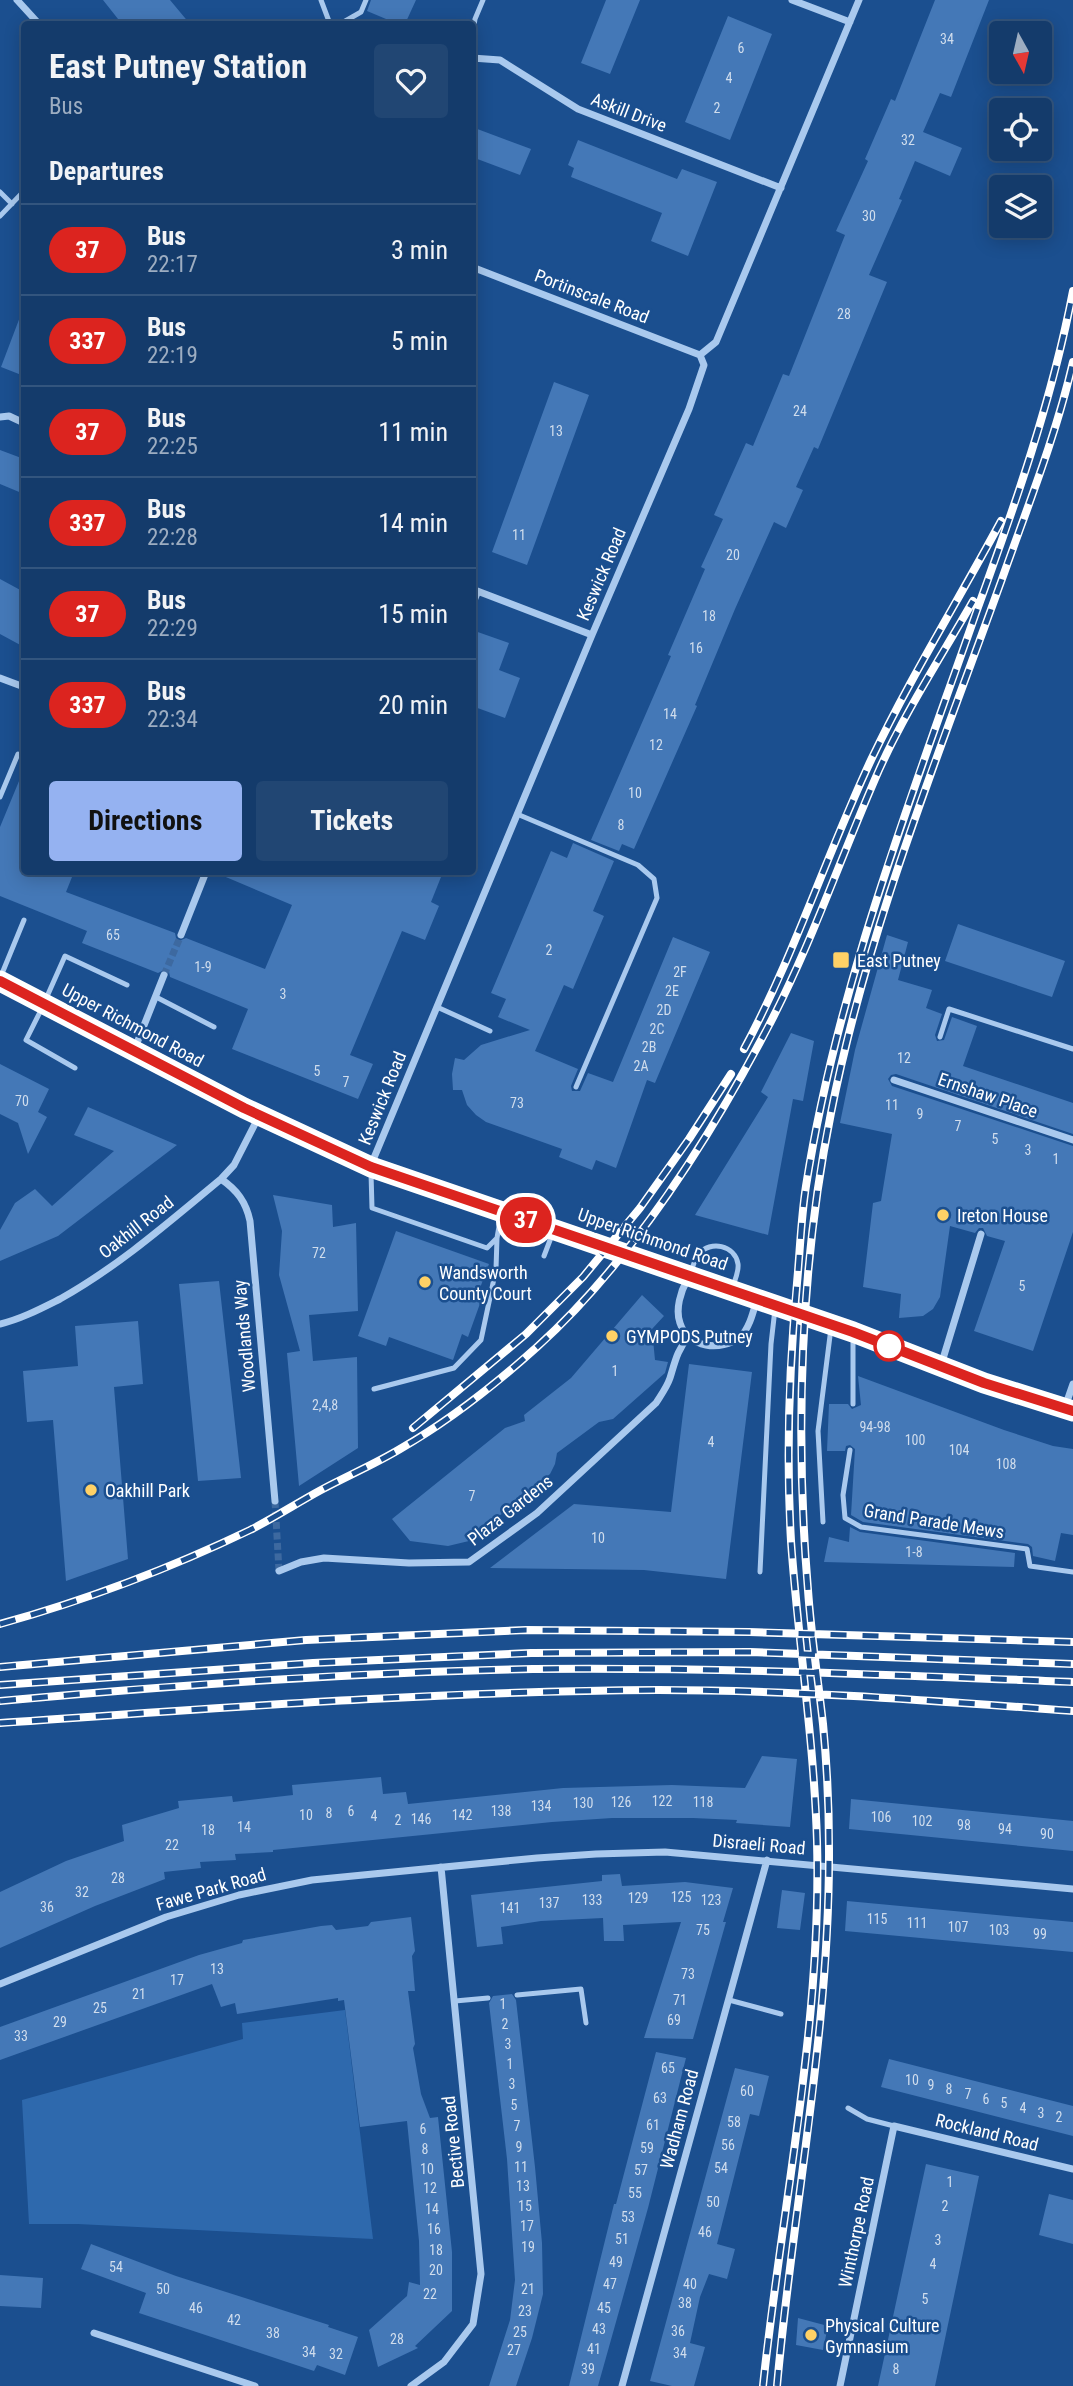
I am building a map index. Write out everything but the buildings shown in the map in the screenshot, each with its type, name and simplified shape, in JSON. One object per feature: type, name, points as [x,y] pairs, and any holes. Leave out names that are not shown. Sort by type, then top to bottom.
[{"type":"highway","name":"Upper Richmond Road","points":[[0,980],[134,1052],[371,1167],[853,1332],[993,1387],[1069,1410]]},
{"type":"street","points":[[17,0],[36,21]]},
{"type":"street","points":[[792,0],[850,22]]},
{"type":"street","name":"Keswick Road","points":[[371,1167],[689,409],[704,365],[701,355],[716,342],[859,0]]},
{"type":"street","name":"Askill Drive","points":[[476,58],[500,60],[578,109],[781,188]]},
{"type":"street","name":"Portinscale Road","points":[[476,269],[701,355]]},
{"type":"street","points":[[0,417],[9,416],[21,422]]},
{"type":"street","points":[[476,590],[592,635]]},
{"type":"street","points":[[0,678],[21,686]]},
{"type":"street","points":[[181,935],[205,875]]},
{"type":"street","points":[[134,1052],[164,975]]},
{"type":"street","name":"Ernshaw Place","points":[[894,1080],[1073,1140]]},
{"type":"street","name":"Oakhill Road","points":[[0,1324],[17,1320],[47,1306],[113,1267],[220,1179],[233,1165],[260,1115]]},
{"type":"street","name":"Woodlands Way","points":[[220,1179],[232,1187],[246,1205],[250,1221],[275,1501]]},
{"type":"street","points":[[940,1366],[981,1234]]},
{"type":"street","points":[[690,1276],[682,1289],[680,1323],[689,1336],[701,1344],[713,1347],[725,1345],[741,1336],[766,1303]]},
{"type":"street","name":"Plaza Gardens","points":[[279,1571],[301,1562],[324,1558],[409,1563],[469,1562],[537,1513],[656,1403],[669,1381],[675,1358],[689,1336]]},
{"type":"street","points":[[1069,1410],[1073,1384]]},
{"type":"street","name":"Disraeli Road","points":[[441,1867],[596,1854],[651,1853],[766,1860],[1073,1889]]},
{"type":"street","name":"Wadham Road","points":[[622,2386],[766,1860]]},
{"type":"street","name":"Fawe Park Road","points":[[0,1984],[166,1917],[239,1895],[312,1880],[441,1867]]},
{"type":"street","name":"Bective Road","points":[[411,2386],[444,2362],[473,2324],[481,2274],[441,1867]]},
{"type":"street","name":"Rockland Road","points":[[894,2126],[1073,2169]]},
{"type":"street","name":"Winthorpe Road","points":[[840,2386],[894,2126]]},
{"type":"street","points":[[94,2333],[254,2386]]},
{"type":"lane","points":[[321,0],[329,21]]},
{"type":"lane","points":[[345,21],[361,12],[366,0]]},
{"type":"lane","points":[[475,21],[483,0]]},
{"type":"lane","points":[[0,192],[12,204]]},
{"type":"lane","points":[[0,216],[21,194]]},
{"type":"lane","points":[[0,797],[18,754]]},
{"type":"lane","points":[[517,814],[638,865],[654,879],[657,898],[576,1087]]},
{"type":"lane","points":[[0,980],[24,920]]},
{"type":"lane","points":[[75,1068],[26,1040],[65,956],[127,985]]},
{"type":"lane","points":[[156,997],[214,1027]]},
{"type":"lane","points":[[437,1007],[490,1031]]},
{"type":"lane","points":[[940,1037],[949,1009],[1073,1049]]},
{"type":"lane","points":[[371,1167],[372,1208],[487,1248],[496,1238]]},
{"type":"lane","points":[[374,1389],[454,1368],[481,1340],[496,1269],[496,1238],[502,1212]]},
{"type":"lane","points":[[544,1256],[554,1229]]},
{"type":"lane","points":[[690,1276],[700,1252],[711,1246],[723,1246],[733,1253],[738,1265],[732,1290]]},
{"type":"lane","points":[[760,1572],[771,1344],[766,1303]]},
{"type":"lane","points":[[823,1522],[818,1431],[831,1325]]},
{"type":"lane","points":[[853,1332],[853,1404]]},
{"type":"lane","name":"Grand Parade Mews","points":[[850,1450],[842,1495],[845,1518],[861,1527],[1027,1549],[1030,1566],[1073,1572]]},
{"type":"lane","points":[[517,1995],[580,1989],[586,2023]]},
{"type":"lane","points":[[455,2001],[488,1998]]},
{"type":"lane","points":[[729,2000],[781,2014]]},
{"type":"lane","points":[[848,2108],[866,2119],[894,2126]]},
{"type":"shaded area","points":[[345,2010],[373,2239],[78,2224],[29,2224],[22,2100],[243,2039],[242,2023]]},
{"type":"tunnel","points":[[164,975],[181,935]]},
{"type":"tunnel","points":[[275,1501],[279,1571]]},
{"type":"railway","points":[[763,2386],[807,2046],[817,1909],[815,1803],[791,1541],[789,1476],[792,1347],[806,1186],[820,1112],[856,966],[902,823],[1031,452],[1073,291]]},
{"type":"railway","points":[[777,2386],[817,2050],[828,1916],[827,1770],[809,1607],[802,1472],[803,1351],[812,1230],[831,1113],[846,1045],[884,910],[1040,472],[1073,362]]},
{"type":"railway","points":[[744,1049],[779,978],[839,833],[886,729],[1001,521]]},
{"type":"railway","points":[[0,1624],[96,1594],[189,1558],[250,1530],[390,1454],[436,1426],[489,1388],[571,1314],[636,1239],[693,1156],[744,1071],[798,966],[889,748],[973,601]]},
{"type":"railway","points":[[413,1428],[526,1334],[583,1277],[640,1208],[731,1074]]},
{"type":"railway","points":[[0,1667],[306,1640],[526,1630],[749,1632],[1073,1642]]},
{"type":"railway","points":[[0,1685],[313,1663],[531,1653],[750,1652],[1073,1664]]},
{"type":"railway","points":[[0,1701],[266,1680],[533,1669],[736,1670],[1073,1682]]},
{"type":"railway","points":[[0,1723],[411,1697],[658,1690],[814,1694],[1073,1711]]},
{"type":"bus line","name":"37","points":[[0,981],[244,1108],[371,1167],[853,1332],[984,1383],[1073,1411]]},
{"type":"place","name":"East Putney","points":[[841,960]]},
{"type":"place","name":"Ireton House","points":[[943,1215]]},
{"type":"place","name":"Wandsworth County Court","points":[[425,1282]]},
{"type":"place","name":"GYMPODS Putney","points":[[612,1336]]},
{"type":"place","name":"Oakhill Park","points":[[91,1490]]},
{"type":"place","name":"Physical Culture Gymnasium","points":[[811,2335]]}]
